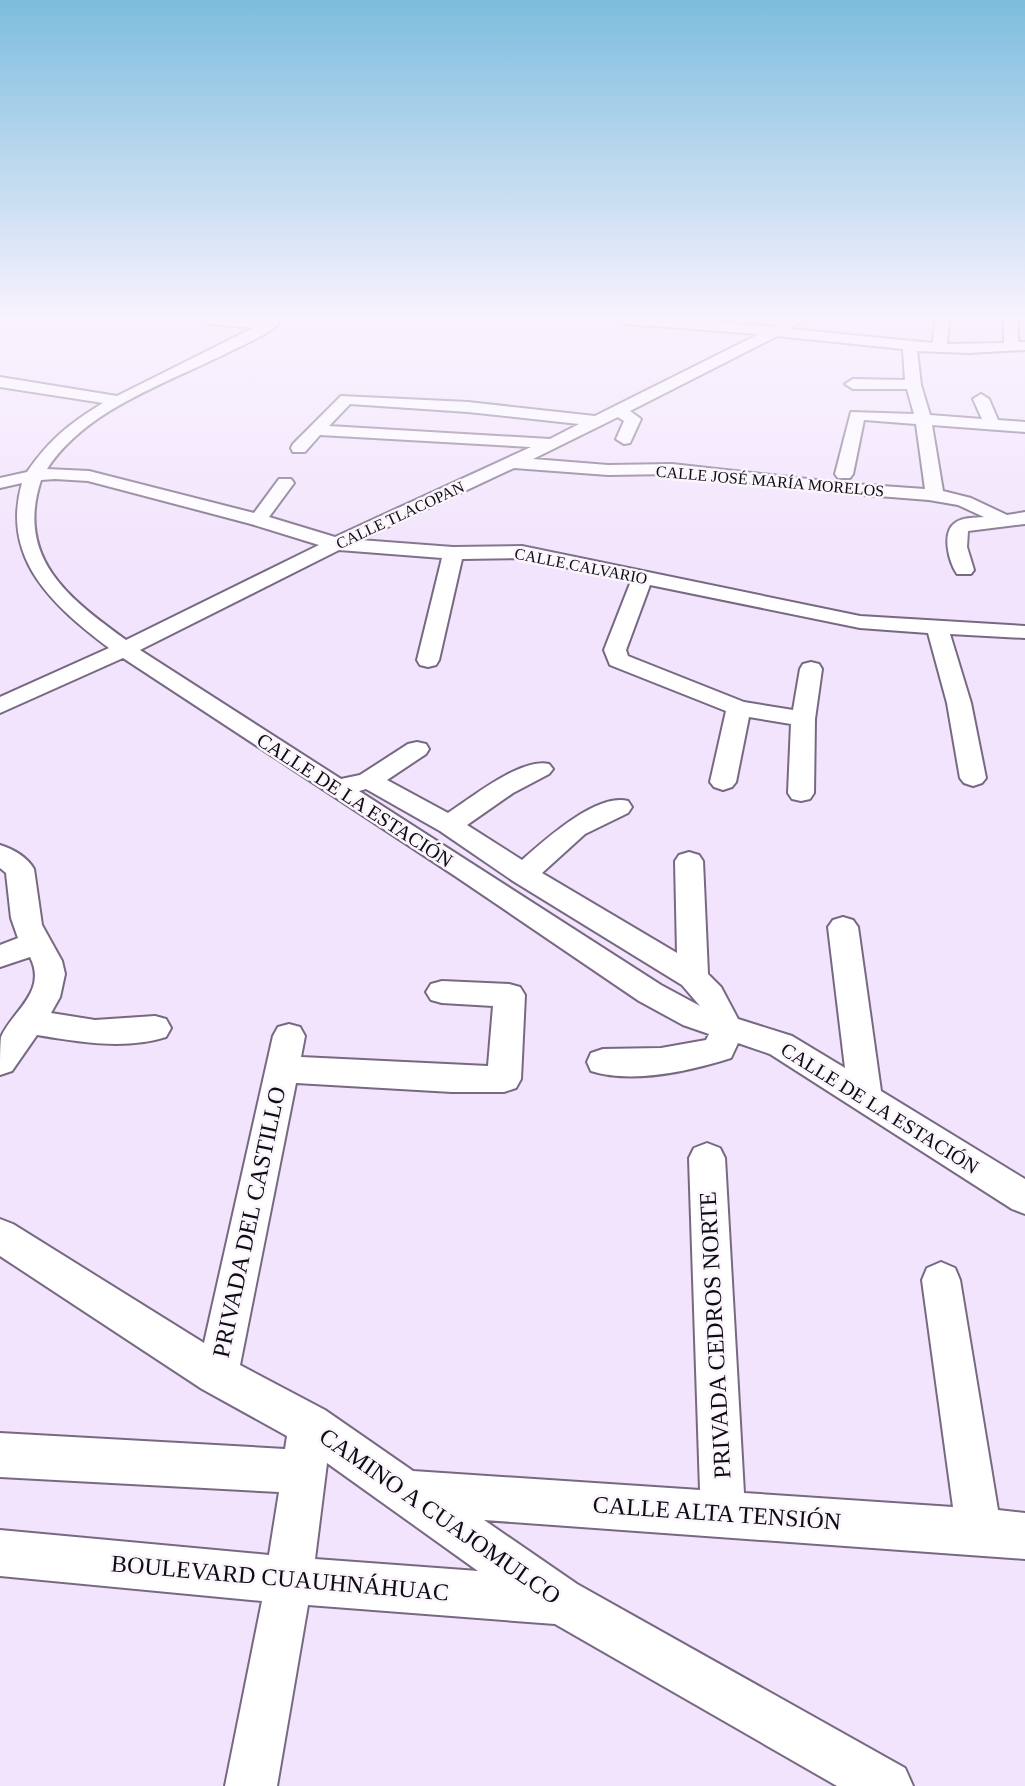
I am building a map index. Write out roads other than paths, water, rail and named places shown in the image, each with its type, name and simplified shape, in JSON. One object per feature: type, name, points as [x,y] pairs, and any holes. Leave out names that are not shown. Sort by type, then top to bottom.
[{"type":"street","name":"CALLE DE LA ESTACIÓN","points":[[111,403],[57,442],[35,474],[25,505],[28,548],[50,587],[85,620],[172,683],[339,788],[650,993],[694,1017],[781,1045],[1025,1198]]},
{"type":"street","points":[[299,448],[342,403]]},
{"type":"street","points":[[412,403],[598,421]]},
{"type":"street","name":"CALLE TLACOPAN","points":[[0,706],[124,649],[336,544],[554,443],[631,403]]},
{"type":"street","points":[[918,403],[935,494]]},
{"type":"street","points":[[983,403],[992,424]]},
{"type":"street","points":[[618,410],[633,419],[624,439]]},
{"type":"street","points":[[844,474],[857,415],[1025,427]]},
{"type":"street","points":[[316,430],[554,443]]},
{"type":"street","name":"CALLE JOSÉ MARÍA MORELOS","points":[[509,463],[609,470],[669,468],[771,477],[803,484],[858,490],[935,494],[970,502],[1002,519]]},
{"type":"street","name":"CALLE CALVARIO","points":[[6,482],[35,474],[63,473],[88,476],[258,520],[336,544],[453,553],[522,552],[860,622],[1025,632]]},
{"type":"street","points":[[0,498],[6,482]]},
{"type":"street","points":[[258,520],[285,483]]},
{"type":"street","points":[[964,570],[957,547],[959,529],[964,525],[1025,518]]},
{"type":"street","points":[[428,660],[453,553]]},
{"type":"street","points":[[643,577],[615,650],[618,660],[739,708],[803,719]]},
{"type":"street","points":[[937,627],[959,703],[973,778]]},
{"type":"street","points":[[801,793],[803,719],[811,669]]},
{"type":"street","points":[[723,782],[739,708]]},
{"type":"street","points":[[339,788],[369,780],[417,749]]},
{"type":"street","points":[[449,825],[504,788],[540,769]]},
{"type":"street","points":[[369,780],[449,825],[523,874],[693,977],[710,995],[727,1029],[719,1049],[687,1059],[603,1062]]},
{"type":"street","points":[[523,874],[576,828],[619,807]]},
{"type":"street","points":[[0,854],[20,870],[27,927],[45,956],[50,973],[47,990],[29,1022],[0,1062]]},
{"type":"street","points":[[688,861],[693,977]]},
{"type":"street","points":[[843,927],[865,1097]]},
{"type":"street","points":[[0,956],[36,943]]},
{"type":"street","name":"PRIVADA DEL CASTILLO","points":[[217,1375],[285,1052],[452,1079],[504,1079],[509,995],[441,992]]},
{"type":"street","points":[[29,1022],[95,1032],[155,1028]]},
{"type":"street","name":"PRIVADA CEDROS NORTE","points":[[707,1158],[723,1513]]},
{"type":"street","name":"CAMINO A CUAJOMULCO","points":[[0,1236],[217,1375],[310,1425],[409,1492],[560,1601],[886,1786]]},
{"type":"street","points":[[940,1280],[979,1531]]},
{"type":"street","points":[[251,1786],[289,1580],[310,1425]]},
{"type":"street","points":[[0,1455],[303,1472]]},
{"type":"street","name":"CALLE ALTA TENSIÓN","points":[[409,1492],[1025,1536]]},
{"type":"street","name":"BOULEVARD CUAUHNÁHUAC","points":[[0,1553],[289,1580],[560,1601]]}]
